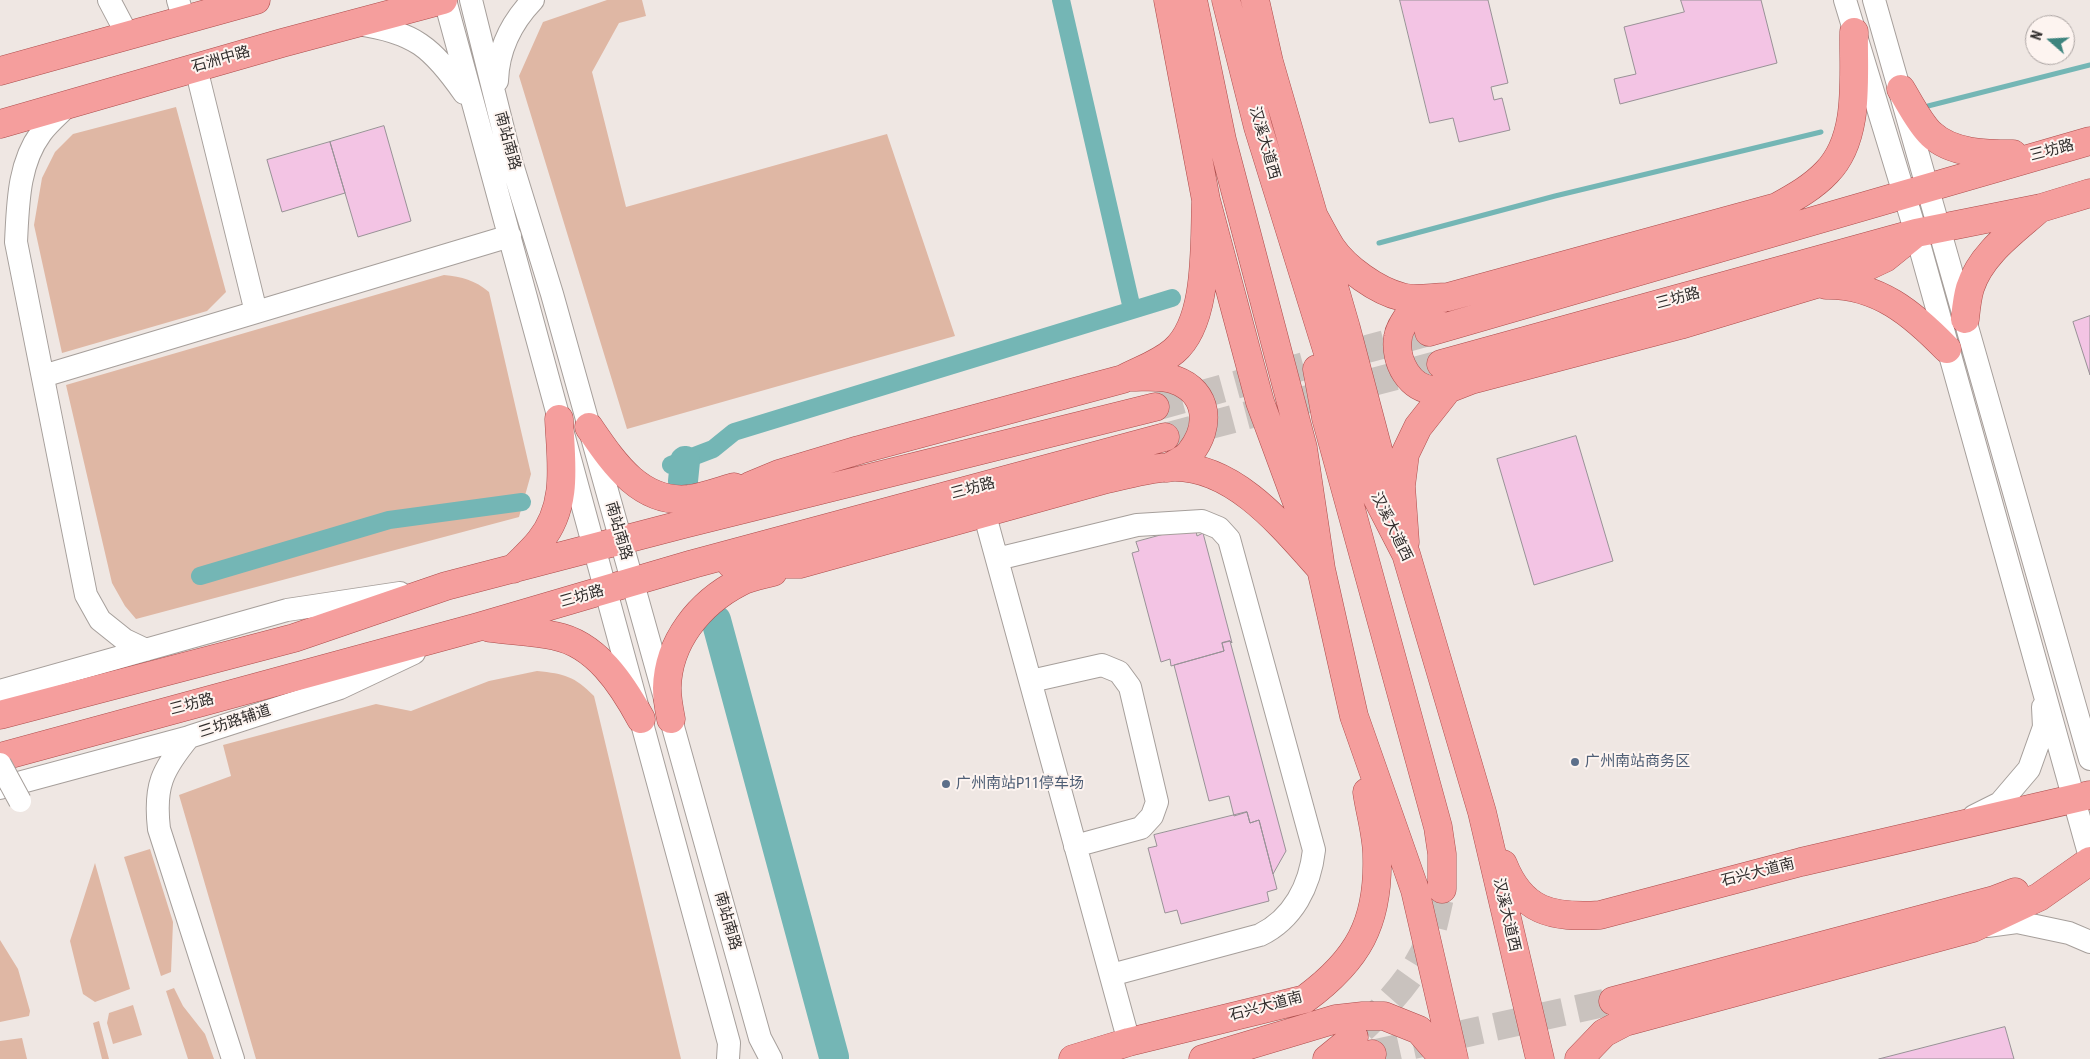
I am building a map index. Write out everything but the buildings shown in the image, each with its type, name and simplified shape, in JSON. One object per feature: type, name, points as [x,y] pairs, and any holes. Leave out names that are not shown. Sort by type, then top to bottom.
[{"type":"main road","points":[[0,70],[128,36],[181,10],[256,0]]},
{"type":"main road","name":"石洲中路","points":[[0,124],[444,0]]},
{"type":"main road","points":[[1168,0],[1206,200],[1260,402],[1321,569]]},
{"type":"main road","points":[[1193,0],[1222,140],[1303,448],[1321,569],[1354,716],[1415,890],[1454,1059]]},
{"type":"main road","name":"汉溪大道西","points":[[1226,0],[1258,127],[1363,466],[1374,492],[1406,554],[1482,812],[1540,1059]]},
{"type":"main road","points":[[1255,0],[1269,62],[1346,328],[1406,554]]},
{"type":"main road","points":[[1448,375],[1435,390],[1415,383],[1406,374],[1398,357],[1398,338],[1410,313],[1448,297],[1777,207],[1809,188],[1828,171],[1842,150],[1848,133],[1852,104],[1856,38]]},
{"type":"main road","points":[[1900,89],[1931,134],[1946,144],[1977,153],[2040,154]]},
{"type":"main road","name":"三坊路","points":[[1429,332],[1717,247],[2090,141]]},
{"type":"main road","name":"三坊路","points":[[1448,375],[1928,230],[2041,208],[2090,193]]},
{"type":"main road","points":[[589,427],[621,472],[649,491],[663,497],[691,498],[1127,377],[1160,361],[1175,350],[1192,327],[1198,307],[1206,200]]},
{"type":"main road","points":[[1964,319],[1969,289],[1977,272],[1988,256],[2041,208]]},
{"type":"main road","points":[[1312,213],[1331,248],[1364,278],[1383,291],[1404,298],[1448,297]]},
{"type":"main road","points":[[1448,375],[1472,380],[1680,325],[1810,286],[1875,264],[1928,230]]},
{"type":"main road","points":[[1298,257],[1326,418],[1438,827],[1442,854],[1442,889]]},
{"type":"main road","points":[[1810,286],[1843,285],[1863,288],[1891,301],[1926,328],[1947,349]]},
{"type":"main road","points":[[1406,554],[1401,486],[1406,454],[1418,427],[1448,389],[1448,375]]},
{"type":"main road","points":[[1127,377],[1172,379],[1193,390],[1199,400],[1204,419],[1203,432],[1189,455],[1167,468]]},
{"type":"main road","points":[[0,715],[294,638],[446,586],[684,524],[1155,406]]},
{"type":"main road","points":[[512,570],[540,541],[557,510],[561,496],[559,419]]},
{"type":"main road","name":"三坊路","points":[[0,757],[469,629],[693,564],[1165,437]]},
{"type":"main road","points":[[671,719],[667,690],[669,667],[674,650],[691,621],[720,593],[742,581],[984,512],[1142,471],[1167,468],[1200,469],[1225,481],[1274,516],[1321,569]]},
{"type":"main road","points":[[684,524],[750,486],[779,474]]},
{"type":"main road","points":[[693,564],[800,564]]},
{"type":"main road","points":[[469,629],[556,636],[578,645],[608,667],[626,691],[641,719]]},
{"type":"main road","name":"石兴大道南","points":[[1073,1059],[1130,1042],[1305,999],[1329,981],[1353,954],[1369,922],[1376,892],[1377,855],[1354,716]]},
{"type":"main road","name":"石兴大道南","points":[[1482,812],[1507,876],[1523,899],[1546,911],[1573,917],[1600,915],[1714,884],[2082,796]]},
{"type":"main road","points":[[1579,1059],[1604,1033],[1626,1022],[1974,928],[2039,897],[2090,861]]},
{"type":"main road","points":[[1614,1001],[1994,900],[2090,861]]},
{"type":"main road","points":[[1305,999],[1320,1001],[1333,1008],[1355,1042]]},
{"type":"main road","points":[[1327,1059],[1355,1042],[1363,1016],[1384,1016],[1419,1030],[1444,1059]]},
{"type":"main road","points":[[1203,1059],[1355,1042]]},
{"type":"street","points":[[108,0],[128,36]]},
{"type":"street","name":"南站南路","points":[[444,0],[729,1043],[728,1059]]},
{"type":"street","name":"南站南路","points":[[471,0],[512,161],[552,294],[760,1038],[771,1059]]},
{"type":"street","points":[[497,102],[500,53],[511,27],[533,0]]},
{"type":"street","points":[[1845,0],[1856,38],[1916,191],[1928,230],[1964,319],[2090,759]]},
{"type":"street","points":[[1874,0],[1900,89],[1916,191]]},
{"type":"street","points":[[354,24],[386,28],[408,36],[431,51],[445,66],[474,108]]},
{"type":"street","points":[[1856,38],[1865,48],[1873,50],[1879,47],[1883,31]]},
{"type":"street","points":[[196,68],[256,312]]},
{"type":"street","points":[[68,105],[40,134],[24,165],[18,204],[16,242],[86,596],[100,620],[125,640],[146,650]]},
{"type":"street","points":[[1928,230],[1947,349],[2043,691],[2082,796],[2090,856]]},
{"type":"street","points":[[43,376],[510,236]]},
{"type":"street","points":[[984,512],[1130,1042]]},
{"type":"street","points":[[997,559],[1137,526],[1202,521],[1219,528],[1229,539],[1232,549],[1314,850],[1312,869],[1304,889],[1290,912],[1275,928],[1260,935],[1111,975]]},
{"type":"street","points":[[0,691],[288,610],[446,586]]},
{"type":"street","name":"三坊路辅道","points":[[0,788],[189,737],[340,688],[469,629]]},
{"type":"street","points":[[1031,682],[1102,665],[1119,672],[1130,687],[1157,802],[1155,809],[1152,816],[1141,828],[1076,846]]},
{"type":"street","points":[[2067,682],[2090,715]]},
{"type":"street","points":[[1957,826],[2000,803],[2029,769],[2044,727],[2043,691]]},
{"type":"street","points":[[189,737],[171,758],[161,781],[156,803],[159,829],[233,1059]]},
{"type":"street","points":[[0,764],[20,801]]},
{"type":"street","points":[[1974,928],[2017,922],[2069,933],[2090,942]]},
{"type":"shaded area","points":[[607,0],[642,0],[646,16],[619,23],[592,72],[626,207],[887,134],[955,336],[627,429],[519,76],[543,22]]},
{"type":"shaded area","points":[[176,107],[226,292],[207,311],[62,353],[34,225],[42,178],[55,152],[73,134]]},
{"type":"shaded area","points":[[444,275],[468,280],[489,292],[531,474],[519,517],[136,619],[125,606],[112,583],[66,385]]},
{"type":"shaded area","points":[[537,671],[555,673],[575,680],[594,696],[681,1059],[256,1059],[179,795],[231,776],[223,745],[376,704],[411,711],[489,681]]},
{"type":"shaded area","points":[[150,849],[173,922],[171,972],[161,976],[124,857]]},
{"type":"shaded area","points":[[95,863],[130,989],[95,1002],[83,994],[70,941]]},
{"type":"shaded area","points":[[0,940],[18,969],[30,1011],[29,1016],[0,1022]]},
{"type":"shaded area","points":[[174,988],[183,1006],[205,1034],[214,1059],[188,1059],[166,991]]},
{"type":"shaded area","points":[[133,1005],[142,1035],[113,1044],[107,1023],[109,1013]]},
{"type":"shaded area","points":[[99,1021],[109,1059],[102,1059],[93,1023]]},
{"type":"shaded area","points":[[22,1038],[27,1059],[0,1059],[0,1041]]},
{"type":"waterway","points":[[1061,0],[1132,309]]},
{"type":"waterway","points":[[1928,106],[2090,65]]},
{"type":"waterway","points":[[1379,243],[1555,196],[1821,132]]},
{"type":"waterway","points":[[671,465],[713,449],[734,432],[1172,298]]},
{"type":"waterway","points":[[683,481],[685,461]]},
{"type":"waterway","points":[[200,576],[389,520],[522,502]]},
{"type":"waterway","points":[[716,620],[834,1057]]},
{"type":"tunnel","points":[[1155,407],[1429,332]]},
{"type":"tunnel","points":[[1165,437],[1441,364]]},
{"type":"tunnel","points":[[1362,1029],[1392,998],[1418,964],[1430,938],[1442,889]]},
{"type":"tunnel","points":[[1372,1054],[1613,1001]]},
{"type":"place","name":"广州南站商务区","points":[[1575,762]]},
{"type":"place","name":"广州南站P11停车场","points":[[946,784]]}]
